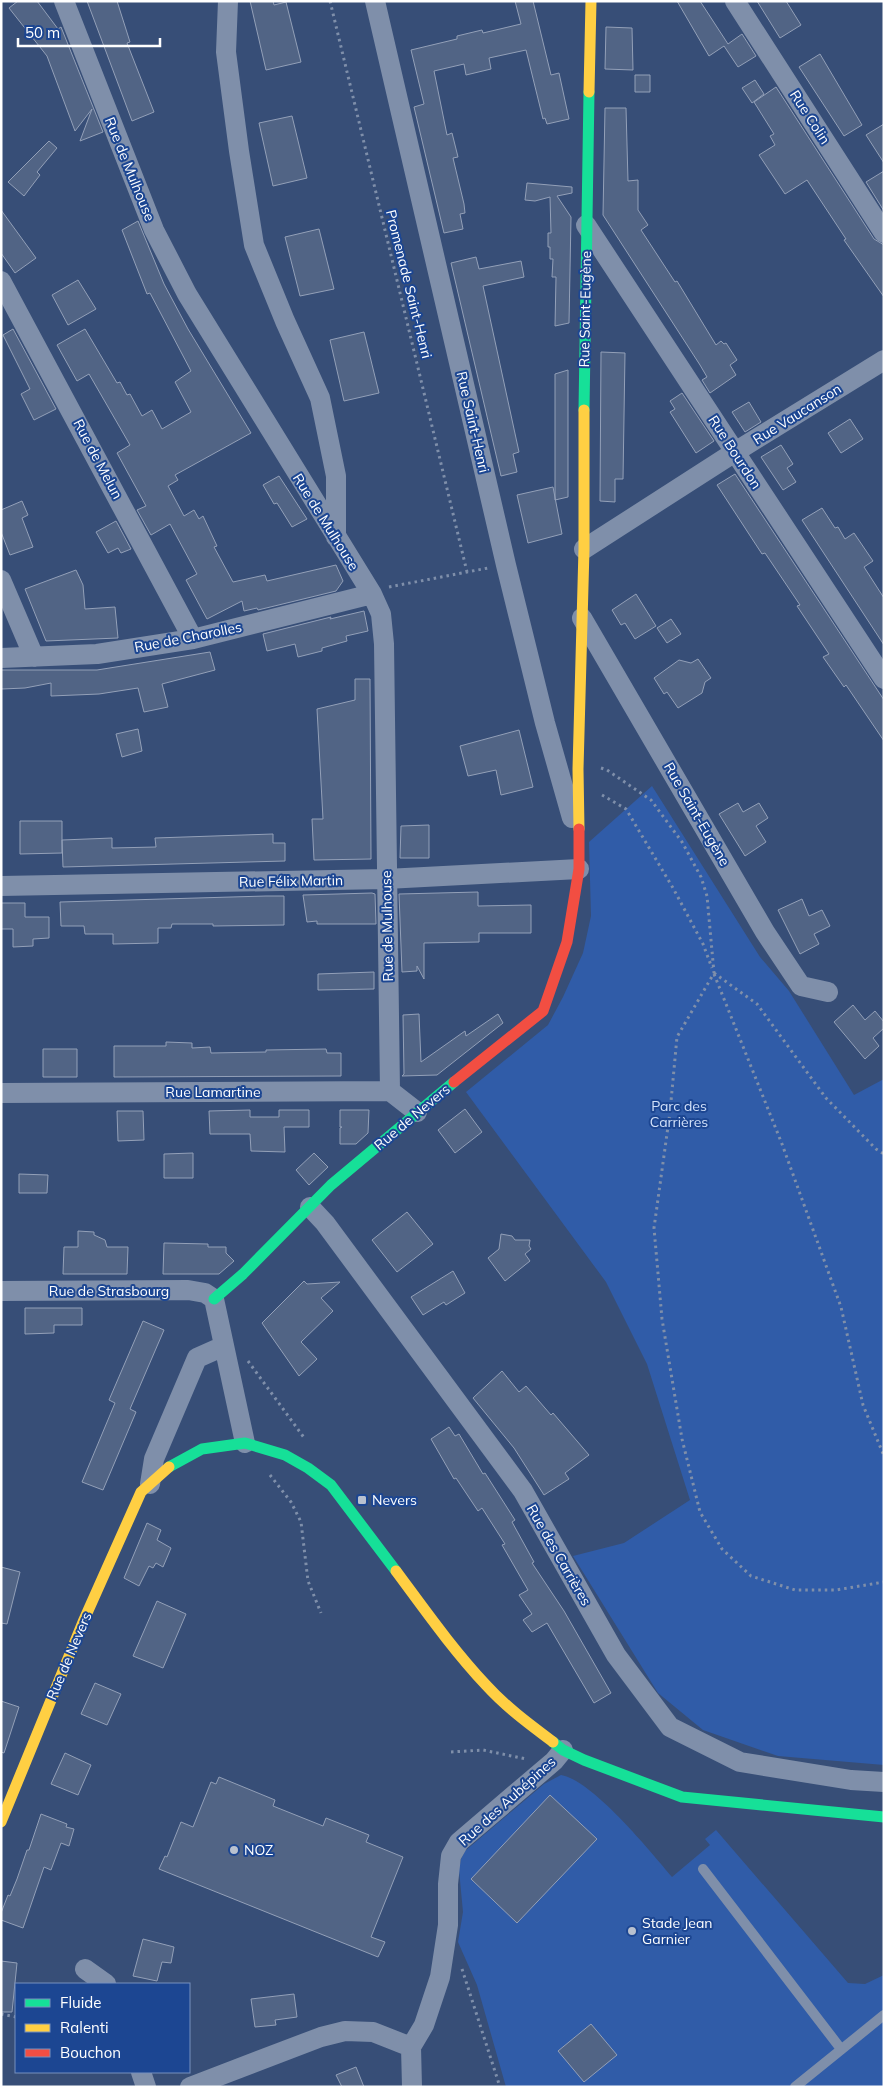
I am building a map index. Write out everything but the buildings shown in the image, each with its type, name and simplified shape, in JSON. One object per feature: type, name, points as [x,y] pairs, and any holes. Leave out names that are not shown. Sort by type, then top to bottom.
[{"type":"street","name":"Rue de Mulhouse","points":[[64,1],[154,230],[187,294],[382,614],[390,1091]]},
{"type":"street","points":[[228,1],[226,52],[254,245],[285,321],[320,398],[336,476],[336,538]]},
{"type":"street","name":"Rue Saint-Henri","points":[[375,1],[506,565],[545,723],[578,842]]},
{"type":"street","name":"Rue Saint-Eugène","points":[[580,869],[578,762],[584,549],[584,355],[591,1]]},
{"type":"street","name":"Rue Colin","points":[[735,1],[884,233]]},
{"type":"street","name":"Rue Bourdon","points":[[586,225],[884,679]]},
{"type":"street","name":"Rue de Melun","points":[[1,281],[193,639]]},
{"type":"street","name":"Rue Vaucanson","points":[[584,549],[735,452],[884,360]]},
{"type":"street","points":[[1,580],[34,657]]},
{"type":"street","name":"Rue de Charolles","points":[[1,658],[97,654],[193,639],[370,592]]},
{"type":"street","name":"Rue Saint-Eugène","points":[[582,617],[765,932],[801,986],[828,992]]},
{"type":"street","name":"Rue Félix Martin","points":[[1,886],[386,879],[580,869]]},
{"type":"street","name":"Rue de Nevers","points":[[214,1299],[310,1208],[331,1185],[417,1112],[544,1011],[567,942],[580,869]]},
{"type":"street","points":[[390,1091],[417,1112]]},
{"type":"street","name":"Rue Lamartine","points":[[1,1093],[390,1091]]},
{"type":"street","name":"Rue des Carrières","points":[[310,1208],[325,1222],[523,1491],[616,1655],[670,1727],[740,1762],[850,1780],[884,1782]]},
{"type":"street","name":"Rue de Strasbourg","points":[[1,1291],[188,1290],[205,1293],[214,1299]]},
{"type":"street","points":[[214,1299],[245,1443]]},
{"type":"street","name":"Rue de Nevers","points":[[1,1822],[83,1622],[146,1488],[154,1459],[197,1358],[224,1346]]},
{"type":"street","points":[[146,1488],[168,1468],[202,1449],[245,1443],[285,1455],[308,1468],[331,1485],[456,1651],[486,1686],[514,1713],[563,1750],[584,1760],[682,1797],[884,1818]]},
{"type":"street","name":"Rue des Aubépines","points":[[411,2047],[424,2025],[440,1977],[448,1925],[448,1884],[451,1856],[458,1842],[545,1768],[563,1750]]},
{"type":"street","points":[[85,1969],[105,1983]]},
{"type":"street","points":[[190,2087],[321,2037],[345,2031],[373,2032],[411,2047],[412,2087]]},
{"type":"street","points":[[140,2073],[146,2087]]},
{"type":"lane","points":[[703,1869],[841,2049]]},
{"type":"lane","points":[[796,2087],[884,2015]]},
{"type":"path","name":"Promenade Saint-Henri","points":[[330,1],[467,572]]},
{"type":"path","points":[[370,592],[506,565]]},
{"type":"path","points":[[578,762],[607,770],[651,800],[682,842],[701,877],[707,896],[714,973],[677,1037],[670,1112],[654,1228],[662,1319],[682,1440],[700,1512],[722,1549],[751,1576],[795,1590],[836,1590],[884,1582]]},
{"type":"path","points":[[626,809],[673,888],[702,944],[714,973],[782,1144],[840,1307],[863,1405],[884,1456]]},
{"type":"path","points":[[714,973],[757,1004],[826,1098],[876,1149],[884,1154]]},
{"type":"path","points":[[245,1357],[307,1442]]},
{"type":"path","points":[[269,1474],[291,1502],[301,1522],[308,1581],[321,1613]]},
{"type":"path","points":[[451,1752],[483,1750],[526,1759],[545,1768]]},
{"type":"path","points":[[460,1962],[500,2087]]},
{"type":"path","points":[[1,2014],[15,2017]]},
{"type":"green space","name":"Parc des Carrières","points":[[652,786],[760,957],[789,991],[854,1095],[884,1079],[884,1765],[778,1756],[703,1730],[658,1693],[573,1556],[624,1543],[690,1500],[647,1364],[606,1282],[466,1092],[548,1025],[583,953],[591,916],[589,842]]},
{"type":"green space","name":"Stade Jean Garnier","points":[[561,1775],[574,1780],[604,1803],[636,1835],[672,1877],[710,1845],[705,1839],[716,1830],[848,1983],[865,1984],[884,1975],[884,2087],[506,2087],[477,1985],[458,1942],[463,1912],[459,1870],[465,1851],[544,1784]]},
{"type":"traffic: fast","points":[[584,410],[589,92]]},
{"type":"traffic: fast","points":[[214,1299],[243,1274],[331,1185],[454,1082]]},
{"type":"traffic: fast","points":[[169,1467],[202,1449],[245,1443],[285,1455],[308,1468],[331,1485],[396,1571]]},
{"type":"traffic: fast","points":[[553,1742],[563,1750],[584,1760],[682,1797],[884,1817]]},
{"type":"traffic: slow","points":[[589,92],[591,1]]},
{"type":"traffic: slow","points":[[579,829],[578,769],[584,549],[584,410]]},
{"type":"traffic: slow","points":[[1,1822],[83,1622],[141,1492],[169,1467]]},
{"type":"traffic: slow","points":[[396,1571],[474,1672],[510,1708],[553,1742]]},
{"type":"traffic: jam","points":[[454,1082],[543,1011],[567,942],[579,869],[579,829]]},
{"type":"place","name":"Nevers","points":[[362,1500]]},
{"type":"place","name":"NOZ","points":[[234,1850]]},
{"type":"place","name":"Stade Jean Garnier","points":[[632,1931]]}]
